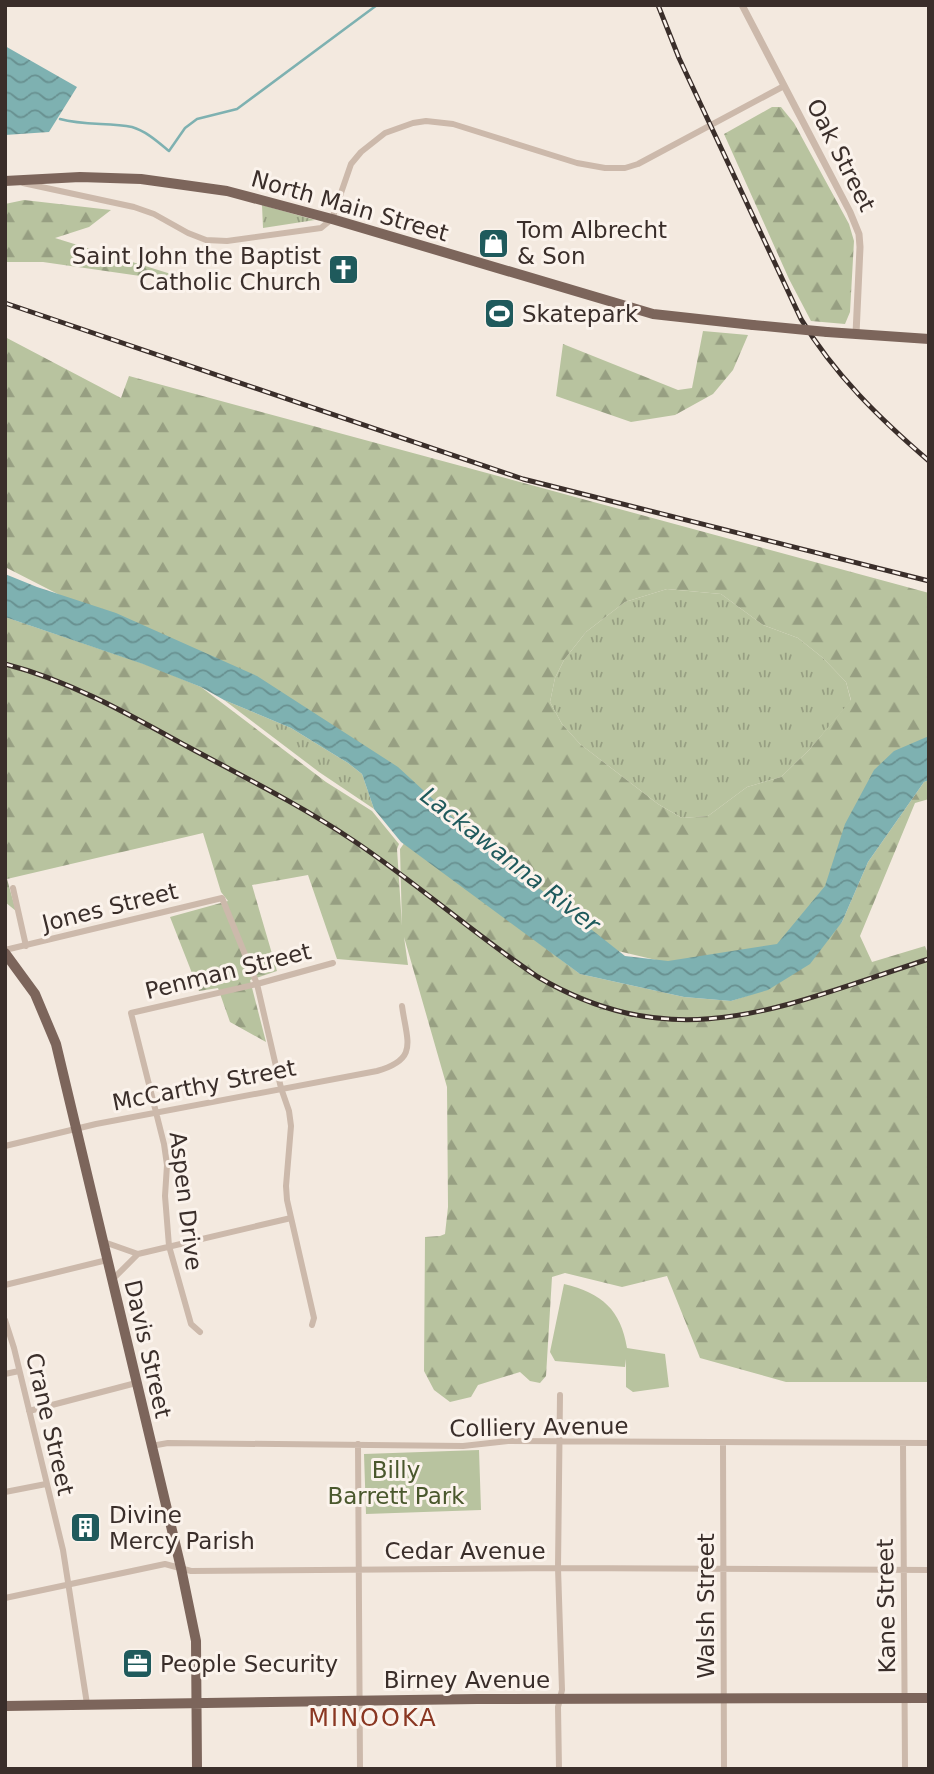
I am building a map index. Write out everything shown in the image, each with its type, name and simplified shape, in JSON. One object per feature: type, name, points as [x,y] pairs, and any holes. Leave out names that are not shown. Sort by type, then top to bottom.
[{"type":"main road","name":"North Main Street","points":[[8,180],[141,178],[226,191],[332,219],[653,314],[827,332],[929,339]]},
{"type":"main road","name":"Davis Street","points":[[5,952],[30,986],[49,1025],[62,1065],[181,1568],[195,1633],[197,1769]]},
{"type":"main road","name":"Birney Avenue","points":[[5,1706],[360,1700],[929,1698]]},
{"type":"street","name":"Oak Street","points":[[742,5],[859,234],[856,334]]},
{"type":"street","points":[[8,180],[134,207],[206,240],[243,239],[321,228],[332,219],[351,164],[361,152],[385,133],[413,123],[426,121],[453,124],[577,163],[625,168],[646,160],[784,86]]},
{"type":"street","points":[[13,888],[26,946]]},
{"type":"street","name":"Jones Street","points":[[5,952],[222,898],[257,984]]},
{"type":"street","name":"Penman Street","points":[[131,1013],[257,984],[333,963]]},
{"type":"street","points":[[257,984],[291,1126],[286,1186],[314,1318],[312,1325]]},
{"type":"street","name":"McCarthy Street","points":[[5,1146],[77,1128],[377,1071],[395,1065],[405,1056],[408,1047],[402,1006]]},
{"type":"street","name":"Aspen Drive","points":[[131,1013],[167,1165],[165,1196],[169,1246],[191,1324],[200,1332]]},
{"type":"street","points":[[112,1280],[138,1255],[291,1218]]},
{"type":"street","points":[[103,1241],[138,1255]]},
{"type":"street","points":[[5,1285],[107,1260]]},
{"type":"street","name":"Crane Street","points":[[5,1320],[29,1411],[68,1584],[87,1704]]},
{"type":"street","points":[[5,1374],[19,1371]]},
{"type":"street","points":[[29,1411],[136,1383]]},
{"type":"street","points":[[559,1769],[562,1687],[558,1568],[560,1395]]},
{"type":"street","name":"Colliery Avenue","points":[[151,1446],[168,1443],[463,1446],[508,1441],[929,1443]]},
{"type":"street","name":"Kane Street","points":[[903,1443],[905,1769]]},
{"type":"street","points":[[358,1444],[360,1769]]},
{"type":"street","name":"Walsh Street","points":[[723,1444],[724,1769]]},
{"type":"street","points":[[5,1493],[46,1484]]},
{"type":"street","name":"Cedar Avenue","points":[[5,1598],[165,1564],[191,1571],[558,1568],[929,1570]]},
{"type":"green space","points":[[772,107],[781,107],[794,123],[849,224],[854,241],[850,312],[845,324],[811,321],[789,279],[724,134]]},
{"type":"green space","points":[[24,200],[111,210],[89,227],[55,238],[171,274],[168,280],[43,262],[5,262],[5,204]]},
{"type":"green space","points":[[262,205],[315,220],[263,228]]},
{"type":"green space","points":[[703,331],[748,335],[733,370],[713,394],[675,415],[631,422],[556,396],[563,344],[678,390],[692,388]]},
{"type":"green space","points":[[5,337],[121,398],[129,376],[929,593],[929,738],[828,893],[779,950],[673,964],[618,951],[450,826],[179,656],[5,567]],"holes":[[[667,589],[721,594],[763,625],[798,638],[823,658],[846,682],[851,700],[809,750],[781,777],[747,787],[708,816],[682,818],[658,804],[580,744],[562,724],[550,702],[555,678],[564,660],[586,632],[625,602]]]},
{"type":"green space","points":[[667,589],[721,594],[763,625],[798,638],[823,658],[846,682],[851,701],[809,750],[781,777],[747,787],[708,816],[682,818],[658,804],[580,744],[562,724],[550,702],[555,678],[564,660],[586,632],[625,602]]},
{"type":"green space","points":[[5,617],[153,667],[201,687],[326,782],[372,811],[399,844],[397,849],[402,926],[400,849],[405,842],[580,974],[684,997],[731,1001],[768,989],[842,922],[868,862],[924,782],[929,780],[929,799],[915,803],[860,936],[872,962],[925,946],[929,956],[929,1382],[786,1382],[700,1358],[667,1276],[622,1287],[565,1273],[552,1277],[546,1376],[540,1383],[530,1381],[520,1372],[478,1385],[471,1397],[450,1402],[434,1390],[424,1371],[425,1237],[445,1234],[448,1207],[447,1087],[404,937],[408,965],[337,959],[308,875],[252,885],[277,971],[250,980],[266,1042],[230,1022],[218,988],[199,991],[170,917],[228,901],[221,892],[203,833],[7,879],[16,911],[5,902]]},
{"type":"green space","points":[[224,700],[291,728],[348,763],[362,774],[374,809],[319,772]]},
{"type":"green space","points":[[564,1284],[589,1292],[608,1305],[620,1323],[627,1348],[665,1354],[669,1387],[633,1392],[626,1387],[626,1359],[625,1367],[555,1361],[550,1352]]},
{"type":"green space","name":"Billy Barrett Park","points":[[479,1450],[481,1510],[366,1514],[364,1454]]},
{"type":"water","points":[[5,46],[77,87],[49,132],[5,135]]},
{"type":"water","points":[[5,574],[116,613],[257,676],[398,767],[474,837],[625,956],[668,961],[777,944],[825,886],[845,824],[874,770],[894,751],[929,736],[929,780],[924,782],[868,862],[842,922],[810,964],[768,990],[731,1001],[684,997],[580,974],[401,842],[374,809],[362,774],[348,763],[291,728],[224,700],[201,687],[143,664],[5,617]]},
{"type":"waterway","points":[[60,119],[132,127],[147,134],[169,151],[185,128],[197,119],[237,109],[377,5]]},
{"type":"railway","points":[[658,5],[679,58],[801,319],[828,358],[859,395],[929,461]]},
{"type":"railway","points":[[5,303],[523,479],[929,581]]},
{"type":"railway","points":[[5,664],[94,697],[290,802],[378,857],[538,977],[590,1002],[639,1016],[687,1020],[734,1016],[828,992],[929,959]]},
{"type":"place","name":"Tom Albrecht & Son","points":[[494,243]]},
{"type":"place","name":"Saint John the Baptist Catholic Church","points":[[344,269]]},
{"type":"place","name":"Skatepark","points":[[499,314]]},
{"type":"place","name":"Divine Mercy Parish","points":[[86,1528]]},
{"type":"place","name":"People Security","points":[[137,1664]]},
{"type":"district","name":"MINOOKA","points":[[373,1718]]},
{"type":"water label","name":"Lackawanna River","points":[[510,860]]}]
